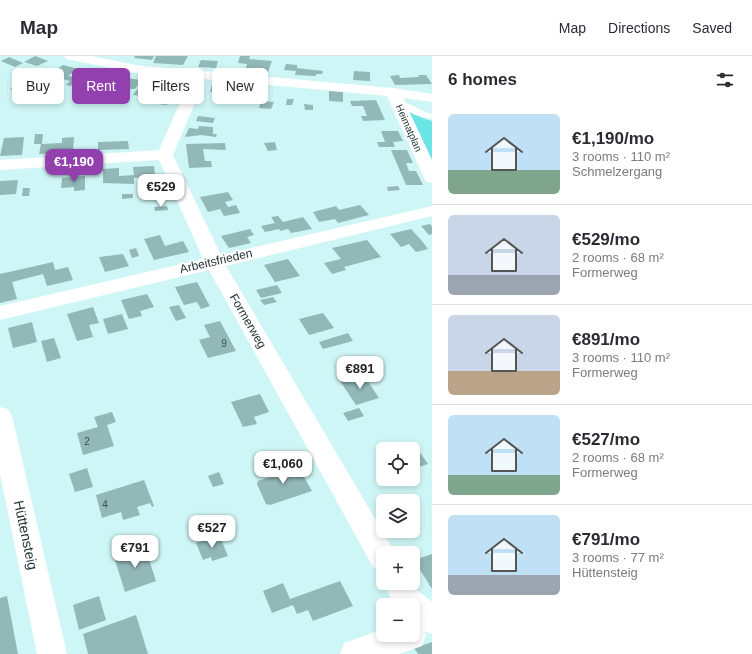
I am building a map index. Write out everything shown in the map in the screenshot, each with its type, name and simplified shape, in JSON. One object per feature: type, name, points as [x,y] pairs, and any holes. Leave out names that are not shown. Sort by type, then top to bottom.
[{"type":"street","points":[[71,56],[138,69]]},
{"type":"street","points":[[204,77],[395,97]]},
{"type":"street","name":"Heimatplan","points":[[432,98],[395,97],[432,178]]},
{"type":"street","points":[[0,165],[165,155],[187,104]]},
{"type":"street","name":"Formerweg","points":[[165,155],[214,262],[376,546]]},
{"type":"street","name":"Arbeitsfrieden","points":[[0,313],[432,211]]},
{"type":"street","name":"Hüttensteig","points":[[0,416],[52,654]]},
{"type":"street","points":[[401,590],[407,600],[432,620]]},
{"type":"street","points":[[420,632],[432,628]]},
{"type":"street","points":[[355,654],[391,642]]},
{"type":"lane","points":[[395,97],[418,112],[432,117]]},
{"type":"shaded area","points":[[405,108],[422,118],[432,121],[432,165]]},
{"type":"building","points":[[35,56],[48,61],[37,66],[24,62]]},
{"type":"building","points":[[135,56],[154,56],[152,60],[134,58]]},
{"type":"building","points":[[156,56],[188,56],[183,65],[153,63]]},
{"type":"building","points":[[240,56],[250,56],[249,59],[272,61],[268,72],[268,68],[246,68],[247,64],[238,63]]},
{"type":"building","points":[[9,57],[23,63],[15,67],[1,61]]},
{"type":"building","points":[[201,60],[218,61],[216,68],[198,67]]},
{"type":"building","points":[[286,64],[297,65],[297,68],[323,71],[322,74],[316,74],[316,76],[295,75],[296,71],[284,70]]},
{"type":"building","points":[[63,65],[74,68],[72,68],[72,73],[68,76],[72,77],[71,86],[66,85],[70,81],[64,79],[64,68],[58,68]]},
{"type":"building","points":[[354,71],[370,72],[370,81],[353,80]]},
{"type":"building","points":[[399,75],[400,78],[426,75],[432,84],[395,85],[390,76]]},
{"type":"building","points":[[130,79],[138,80],[138,85],[135,89],[130,89]]},
{"type":"building","points":[[138,88],[138,96],[133,95]]},
{"type":"building","points":[[329,91],[343,92],[343,102],[329,101]]},
{"type":"building","points":[[287,99],[294,99],[292,105],[286,105]]},
{"type":"building","points":[[376,100],[385,120],[363,121],[361,116],[367,116],[363,106],[352,106],[350,101]]},
{"type":"building","points":[[268,102],[274,102],[271,109],[259,108],[260,104],[268,104]]},
{"type":"building","points":[[304,104],[313,105],[313,110],[305,110]]},
{"type":"building","points":[[198,116],[215,118],[213,123],[196,121]]},
{"type":"building","points":[[199,126],[213,127],[213,134],[217,134],[216,137],[201,135],[185,137],[189,128],[198,129]]},
{"type":"building","points":[[381,131],[398,131],[403,141],[393,142],[395,147],[379,147],[377,142],[385,142]]},
{"type":"building","points":[[35,134],[43,134],[42,144],[62,143],[62,138],[74,137],[73,152],[39,154],[41,144],[34,144]]},
{"type":"building","points":[[24,137],[22,155],[0,156],[4,138]]},
{"type":"building","points":[[128,141],[129,149],[98,150],[98,142]]},
{"type":"building","points":[[275,142],[277,150],[268,151],[264,143]]},
{"type":"building","points":[[225,143],[226,150],[203,149],[205,161],[211,161],[212,167],[189,168],[186,144]]},
{"type":"building","points":[[391,150],[407,150],[413,163],[406,163],[409,171],[416,171],[423,185],[406,185]]},
{"type":"building","points":[[154,166],[156,183],[146,183],[146,177],[134,178],[134,184],[103,183],[103,169],[119,168],[119,176],[134,175],[133,167]]},
{"type":"building","points":[[85,176],[85,190],[74,191],[74,187],[61,188],[62,178]]},
{"type":"building","points":[[18,180],[16,194],[0,195],[0,181]]},
{"type":"building","points":[[398,186],[400,190],[388,191],[387,187]]},
{"type":"building","points":[[23,188],[30,188],[29,196],[22,196]]},
{"type":"building","points":[[228,192],[233,200],[225,202],[228,207],[236,205],[240,213],[224,216],[220,209],[208,212],[200,197]]},
{"type":"building","points":[[122,194],[133,194],[133,198],[122,199]]},
{"type":"building","points":[[360,205],[369,215],[338,223],[335,219],[319,222],[313,212],[336,206],[339,210]]},
{"type":"building","points":[[167,206],[168,210],[155,211],[154,207]]},
{"type":"building","points":[[278,216],[283,222],[303,217],[312,229],[291,233],[288,229],[265,232],[261,226],[275,223],[271,217]]},
{"type":"building","points":[[430,224],[432,227],[432,234],[429,235],[421,226]]},
{"type":"building","points":[[250,229],[254,235],[247,237],[251,243],[229,248],[221,236]]},
{"type":"building","points":[[411,229],[428,249],[416,252],[409,244],[401,247],[390,234]]},
{"type":"building","points":[[160,235],[165,246],[183,241],[189,252],[154,260],[144,239]]},
{"type":"building","points":[[367,240],[381,257],[344,267],[346,270],[332,274],[324,263],[341,259],[332,248]]},
{"type":"building","points":[[136,248],[139,256],[132,258],[129,250]]},
{"type":"building","points":[[123,254],[129,266],[105,272],[99,257]]},
{"type":"building","points":[[288,259],[300,276],[275,282],[264,265]]},
{"type":"building","points":[[53,262],[55,270],[68,267],[73,280],[47,286],[43,274],[12,282],[17,299],[0,303],[0,274]]},
{"type":"building","points":[[197,282],[210,306],[201,309],[197,302],[184,305],[175,287]]},
{"type":"building","points":[[277,285],[282,293],[261,298],[256,290]]},
{"type":"building","points":[[147,294],[154,307],[140,311],[142,316],[129,319],[121,300]]},
{"type":"building","points":[[273,297],[277,302],[264,305],[260,300]]},
{"type":"building","points":[[179,305],[186,318],[176,321],[169,307]]},
{"type":"building","points":[[93,307],[99,323],[89,325],[93,337],[77,341],[67,314]]},
{"type":"building","points":[[323,313],[334,328],[309,335],[299,319]]},
{"type":"building","points":[[122,314],[128,329],[108,334],[103,319]]},
{"type":"building","points":[[220,321],[236,351],[208,358],[199,340],[210,337],[204,325]]},
{"type":"building","points":[[32,322],[37,342],[13,348],[8,328]]},
{"type":"building","points":[[348,333],[353,341],[323,349],[319,342]]},
{"type":"building","points":[[54,338],[61,358],[47,362],[41,341]]},
{"type":"building","points":[[363,374],[379,398],[356,405],[340,381]]},
{"type":"building","points":[[260,394],[269,412],[254,417],[257,424],[243,427],[231,402]]},
{"type":"building","points":[[359,408],[364,416],[348,421],[343,413]]},
{"type":"building","points":[[112,412],[116,422],[107,425],[114,446],[83,455],[77,433],[98,427],[94,417]]},
{"type":"building","points":[[420,453],[428,464],[420,467]]},
{"type":"building","points":[[284,460],[290,471],[299,468],[312,491],[270,505],[266,504],[257,484],[258,481],[277,475],[272,464]]},
{"type":"building","points":[[87,468],[93,487],[75,492],[69,474]]},
{"type":"building","points":[[219,472],[224,484],[213,487],[208,476]]},
{"type":"building","points":[[144,480],[154,506],[152,507],[150,503],[137,507],[140,515],[123,520],[121,512],[102,518],[96,495]]},
{"type":"building","points":[[219,535],[228,556],[212,561],[211,557],[203,560],[196,543]]},
{"type":"building","points":[[145,547],[156,581],[125,592],[114,557]]},
{"type":"building","points":[[432,554],[432,589],[420,570],[420,558]]},
{"type":"building","points":[[340,581],[353,606],[313,621],[308,610],[297,614],[293,605],[272,613],[263,591],[283,583],[290,599]]},
{"type":"building","points":[[7,596],[18,654],[0,654],[0,598]]},
{"type":"building","points":[[99,596],[106,620],[79,630],[73,605]]},
{"type":"building","points":[[136,615],[148,654],[88,654],[83,634]]},
{"type":"building","points":[[432,642],[432,654],[418,654],[414,648]]}]
